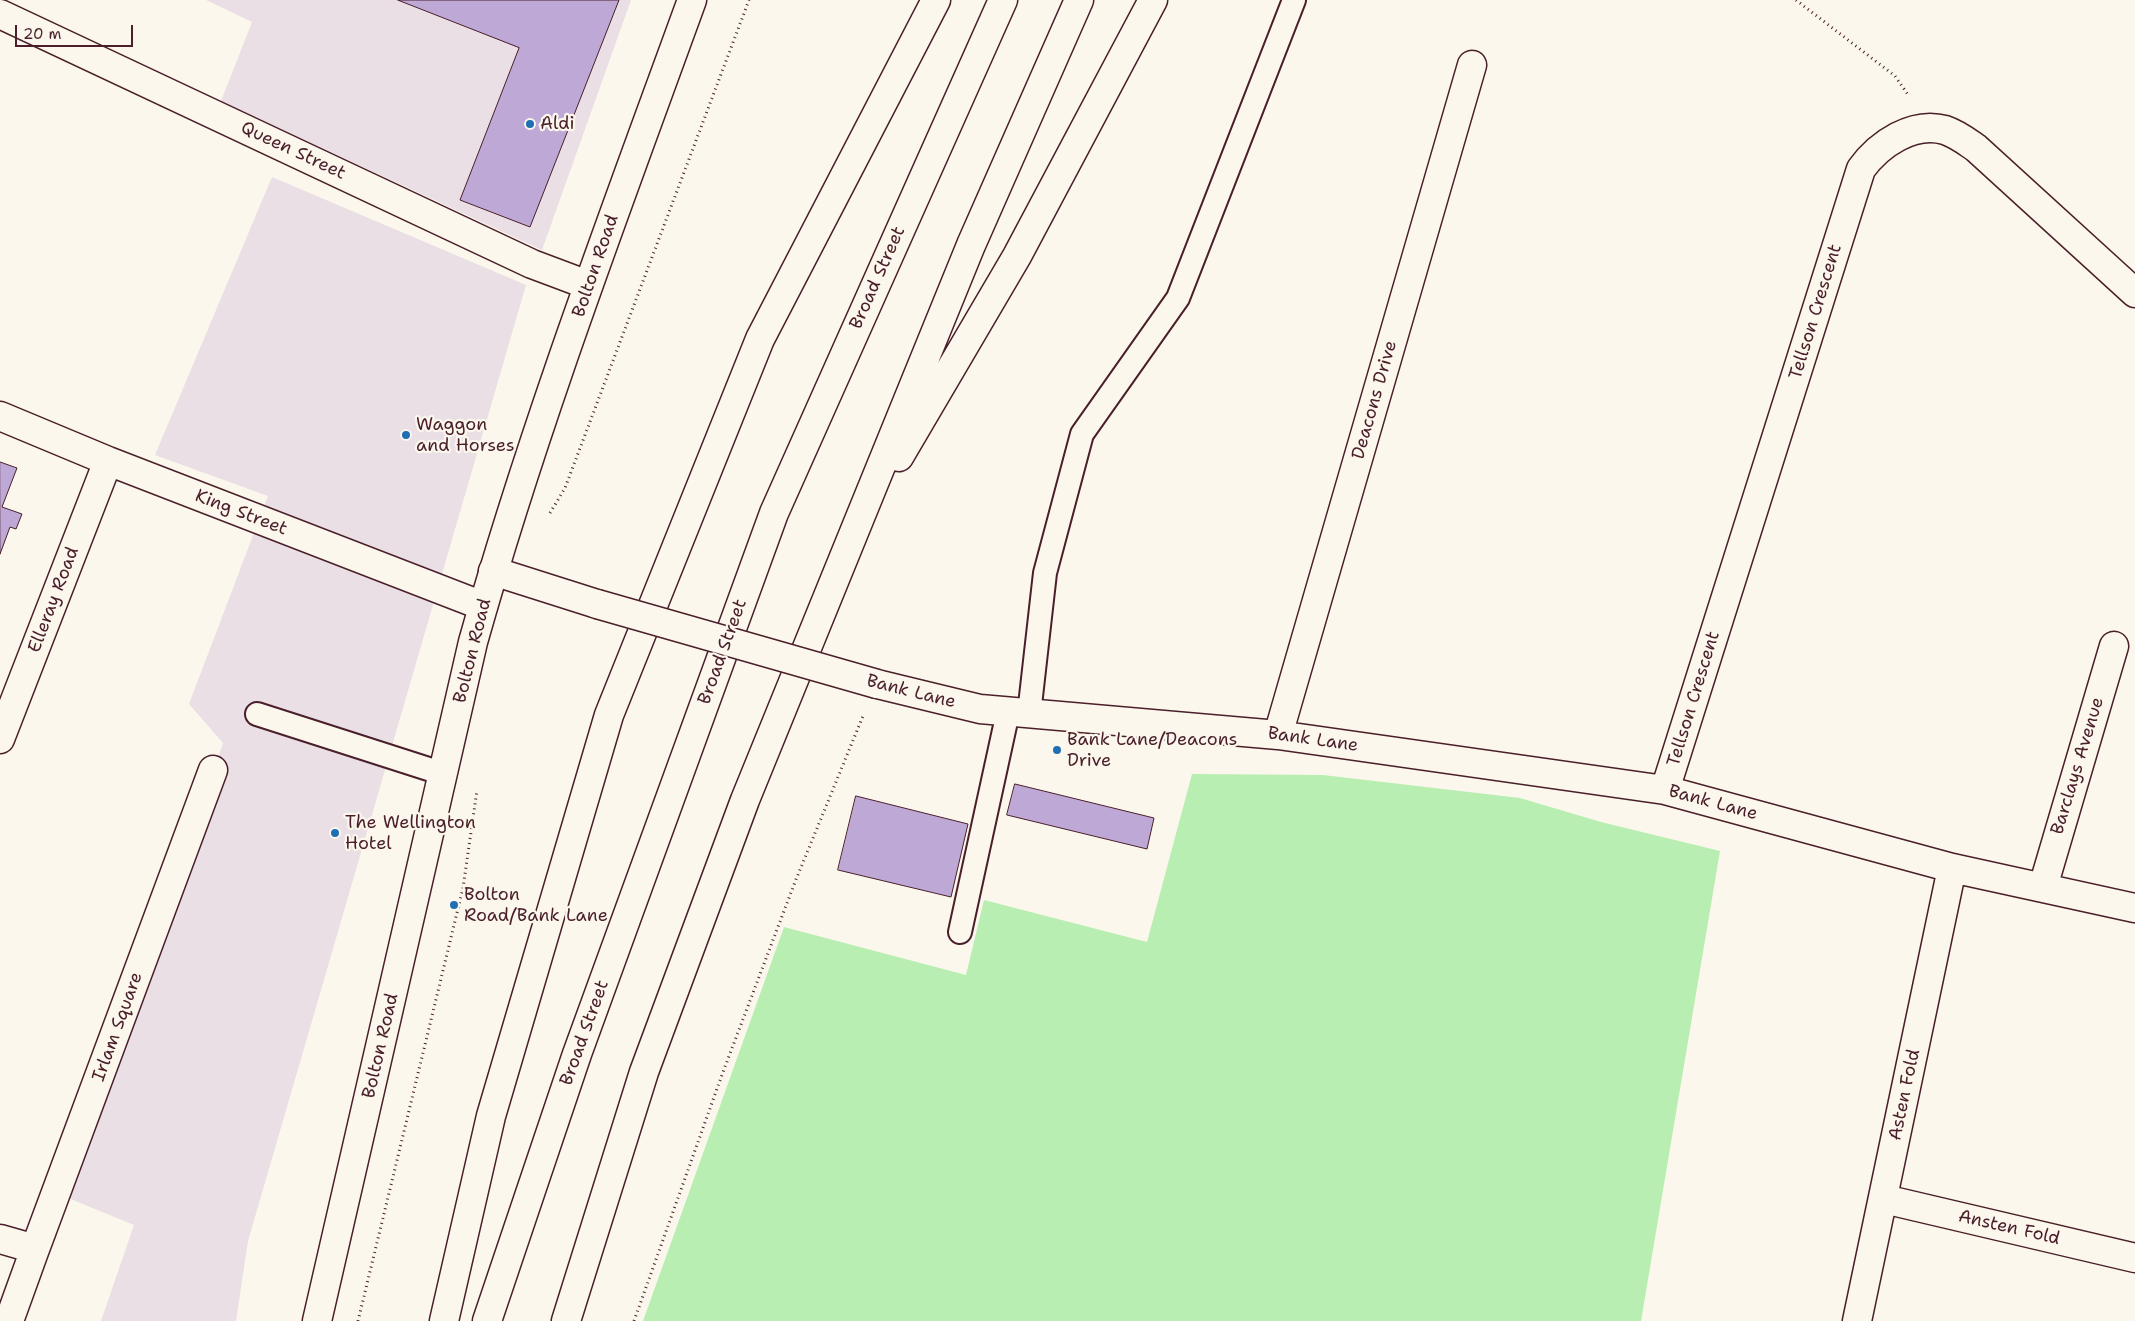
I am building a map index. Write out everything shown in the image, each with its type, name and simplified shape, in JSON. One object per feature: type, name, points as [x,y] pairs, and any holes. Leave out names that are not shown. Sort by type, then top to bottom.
[{"type":"main road","name":"Bolton Road","points":[[317,1321],[483,606],[588,285],[692,0]]},
{"type":"main road","points":[[444,1321],[491,1116],[609,715],[760,339],[936,0]]},
{"type":"main road","name":"Broad Street","points":[[487,1321],[577,1054],[774,512],[1003,0]]},
{"type":"main road","points":[[566,1321],[644,1072],[745,800],[971,245],[1078,0]]},
{"type":"main road","points":[[849,542],[1017,256],[1153,0]]},
{"type":"main road","name":"Queen Street","points":[[0,14],[532,264],[588,285]]},
{"type":"main road","name":"Deacons Drive","points":[[1278,734],[1472,65]]},
{"type":"main road","name":"Tellson Crescent","points":[[1665,790],[1861,168],[1872,153],[1889,141],[1926,128],[1944,130],[1960,136],[1976,148],[2135,293]]},
{"type":"main road","name":"King Street","points":[[0,416],[108,461],[483,606]]},
{"type":"main road","name":"Elleray Road","points":[[0,740],[108,461]]},
{"type":"main road","name":"Bank Lane","points":[[493,571],[597,604],[877,684],[980,709],[1278,734],[1665,790],[1952,868],[2135,908]]},
{"type":"main road","name":"Barclays Avenue","points":[[2042,887],[2114,646]]},
{"type":"main road","name":"Irlam Square","points":[[9,1321],[213,770]]},
{"type":"main road","name":"Asten Fold","points":[[1857,1321],[1952,868]]},
{"type":"main road","name":"Ansten Fold","points":[[1884,1199],[2135,1258]]},
{"type":"main road","points":[[0,1238],[36,1250]]},
{"type":"lane","points":[[960,932],[1018,713],[1045,573],[1082,434],[1178,298],[1294,0]]},
{"type":"lane","points":[[257,714],[444,774]]},
{"type":"path","points":[[546,519],[565,488],[749,0]]},
{"type":"path","points":[[1796,0],[1895,76],[1920,110],[1926,128]]},
{"type":"path","points":[[634,1321],[723,1072],[792,891],[877,684]]},
{"type":"path","points":[[358,1321],[463,888],[478,781]]},
{"type":"shaded area","points":[[206,0],[631,0],[542,250],[221,101],[252,22]]},
{"type":"shaded area","points":[[272,177],[526,285],[248,1241],[236,1321],[101,1321],[134,1225],[68,1198],[223,743],[189,704],[268,496],[155,455]]},
{"type":"green space","points":[[1192,774],[1323,775],[1520,798],[1601,822],[1720,851],[1641,1321],[643,1321],[784,927],[966,975],[984,900],[1147,942]]},
{"type":"building","name":"Aldi","points":[[398,0],[619,0],[530,227],[460,200],[519,48]]},
{"type":"building","points":[[0,462],[17,468],[2,507],[22,514],[16,529],[10,527],[0,554]]},
{"type":"building","points":[[1015,784],[1154,818],[1147,849],[1007,815]]},
{"type":"building","points":[[856,796],[968,824],[951,897],[838,870]]},
{"type":"place","name":"Aldi","points":[[530,124]]},
{"type":"place","name":"Waggon and Horses","points":[[406,435]]},
{"type":"place","name":"Bank Lane/Deacons Drive","points":[[1057,750]]},
{"type":"place","name":"The Wellington Hotel","points":[[335,833]]},
{"type":"place","name":"Bolton Road/Bank Lane","points":[[454,905]]}]
